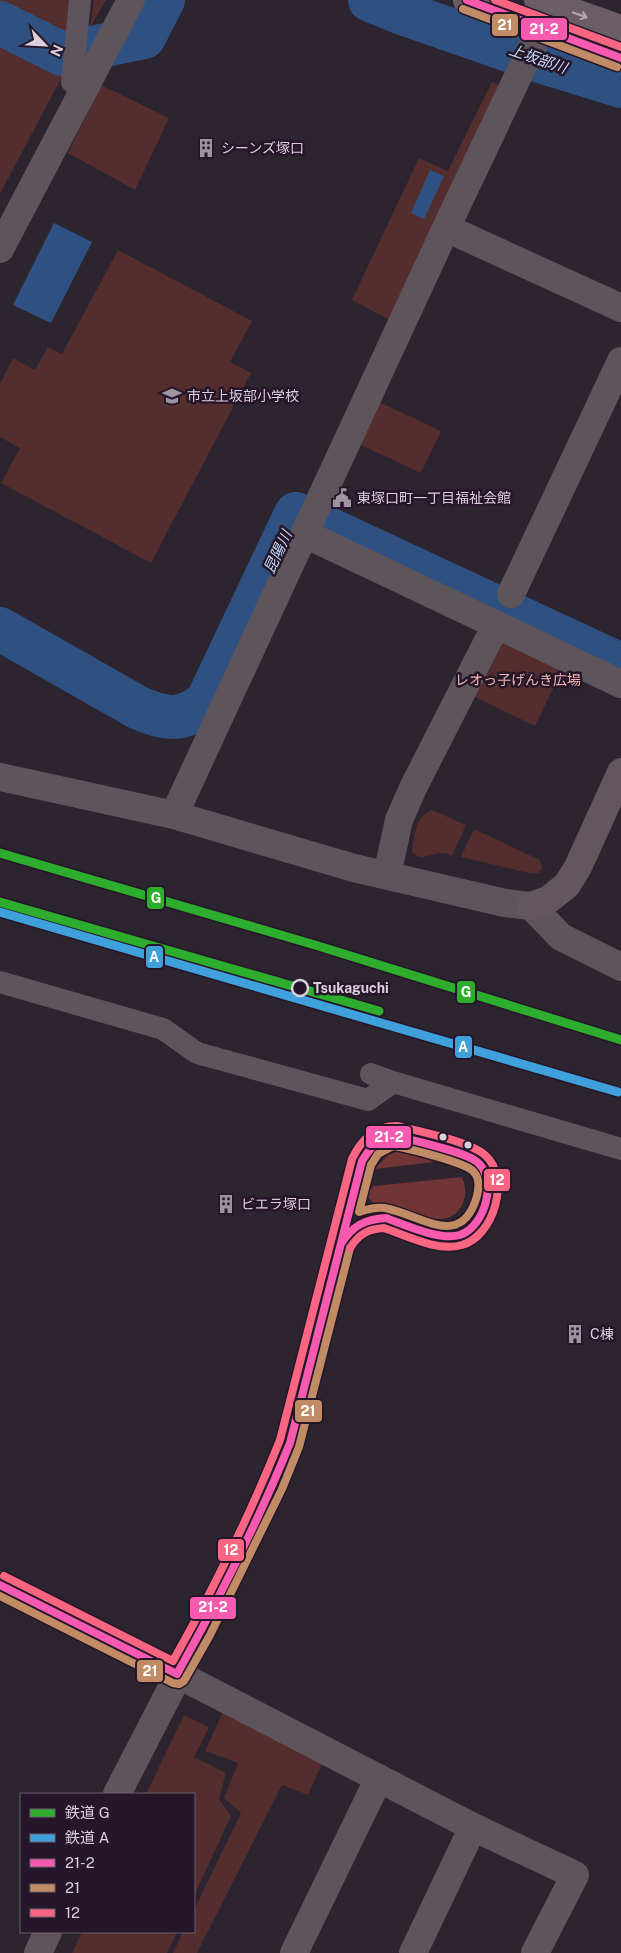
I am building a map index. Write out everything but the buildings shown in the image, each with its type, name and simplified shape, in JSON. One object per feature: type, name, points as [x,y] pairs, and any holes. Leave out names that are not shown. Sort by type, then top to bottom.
[{"type":"main road","points":[[467,0],[540,24],[621,58]]},
{"type":"main road","points":[[540,24],[621,29]]},
{"type":"main road","points":[[530,906],[548,900],[567,885],[578,867],[621,772]]},
{"type":"street","points":[[73,73],[80,0]]},
{"type":"street","points":[[0,249],[130,0]]},
{"type":"street","points":[[174,815],[540,24]]},
{"type":"street","points":[[446,228],[621,308]]},
{"type":"street","points":[[511,594],[621,361]]},
{"type":"street","points":[[309,525],[496,625],[621,684]]},
{"type":"street","points":[[387,875],[399,820],[434,746],[496,625]]},
{"type":"street","points":[[0,777],[174,815],[354,868],[505,903],[530,906],[562,937],[621,967]]},
{"type":"street","points":[[0,982],[163,1029],[197,1053],[368,1100],[394,1082]]},
{"type":"street","points":[[371,1074],[621,1149]]},
{"type":"street","points":[[118,1793],[177,1674],[201,1631],[288,1450],[340,1244]]},
{"type":"street","points":[[0,1585],[473,1827],[575,1875],[535,1953]]},
{"type":"street","points":[[294,1953],[379,1778]]},
{"type":"street","points":[[413,1953],[473,1827]]},
{"type":"street","points":[[38,1953],[48,1933]]},
{"type":"green space","points":[[0,0],[69,0],[66,69],[0,194]]},
{"type":"green space","points":[[94,0],[106,0],[90,28]]},
{"type":"green space","points":[[492,82],[504,88],[392,321],[352,300],[419,158],[448,171]]},
{"type":"green space","points":[[101,85],[169,118],[135,190],[68,153]]},
{"type":"green space","points":[[118,250],[252,321],[230,362],[251,373],[151,563],[1,483],[20,448],[0,437],[0,384],[13,358],[35,370],[48,347],[62,354]]},
{"type":"green space","points":[[377,401],[441,431],[421,473],[357,443]]},
{"type":"green space","name":"レオっ子げんき広場","points":[[508,638],[564,666],[535,726],[469,694],[494,643]]},
{"type":"green space","points":[[432,810],[466,825],[452,856],[440,853],[419,857],[412,852],[416,827],[422,817]]},
{"type":"green space","points":[[474,829],[540,860],[542,869],[538,873],[533,874],[461,857]]},
{"type":"green space","points":[[224,1710],[325,1757],[308,1795],[282,1785],[197,1953],[173,1953],[183,1933],[195,1933],[195,1908],[241,1813],[224,1798],[238,1763],[205,1751]]},
{"type":"green space","points":[[184,1715],[209,1727],[194,1757],[226,1773],[219,1799],[231,1816],[195,1894],[195,1793],[146,1793]]},
{"type":"green space","points":[[82,1933],[177,1933],[167,1953],[72,1953]]},
{"type":"shaded area","points":[[404,1149],[414,1149],[450,1160],[375,1169],[388,1155]]},
{"type":"shaded area","points":[[462,1177],[465,1192],[463,1203],[454,1215],[445,1218],[434,1219],[409,1214],[373,1203],[367,1196],[368,1191],[374,1186]]},
{"type":"water","points":[[430,170],[444,176],[424,219],[411,213]]},
{"type":"water","points":[[54,223],[92,242],[51,323],[13,305]]},
{"type":"waterway","name":"上坂部川","points":[[0,23],[62,54],[144,37],[163,0]]},
{"type":"waterway","name":"上坂部川","points":[[370,0],[540,61],[621,86]]},
{"type":"waterway","name":"昆陽川","points":[[0,629],[137,707],[156,715],[174,717],[190,713],[207,702],[296,514],[621,665]]},
{"type":"rail line","name":"G","points":[[0,853],[315,945],[621,1040]]},
{"type":"rail line","name":"G","points":[[0,902],[379,1011]]},
{"type":"rail line","name":"A","points":[[0,912],[618,1092]]},
{"type":"transit line","name":"21-2","points":[[467,0],[621,58]]},
{"type":"transit line","name":"12","points":[[495,0],[621,47]]},
{"type":"transit line","name":"21","points":[[463,9],[617,67]]},
{"type":"transit line","name":"12","points":[[4,1576],[173,1661],[230,1552],[280,1440],[352,1159],[356,1152],[365,1140],[376,1131],[390,1126],[398,1126],[468,1145],[485,1155],[493,1165],[498,1191],[495,1205],[490,1219],[483,1230],[473,1239],[453,1247],[433,1245],[384,1228],[364,1233],[350,1248]]},
{"type":"transit line","name":"21-2","points":[[0,1585],[177,1674],[237,1560],[265,1502],[290,1443],[362,1161],[372,1147],[380,1140],[396,1136],[469,1157],[476,1161],[483,1169],[487,1179],[488,1190],[482,1213],[469,1230],[460,1235],[443,1236],[433,1234],[386,1218],[365,1222],[350,1232],[341,1244]]},
{"type":"transit line","name":"21","points":[[393,1146],[422,1152],[468,1167],[473,1171],[478,1183],[477,1196],[470,1212],[462,1222],[452,1226],[440,1225],[382,1208],[359,1212],[371,1165],[378,1154],[393,1146]]},
{"type":"transit line","name":"21","points":[[0,1596],[173,1683],[179,1684],[184,1681],[210,1635],[282,1489],[299,1447],[350,1248]]},
{"type":"place","name":"シーンズ塚口","points":[[206,148]]},
{"type":"place","name":"市立上坂部小学校","points":[[172,396]]},
{"type":"place","name":"東塚口町一丁目福祉会館","points":[[342,498]]},
{"type":"place","name":"Tsukaguchi","points":[[300,988]]},
{"type":"place","name":"ビエラ塚口","points":[[226,1204]]},
{"type":"place","name":"C棟","points":[[575,1334]]}]
